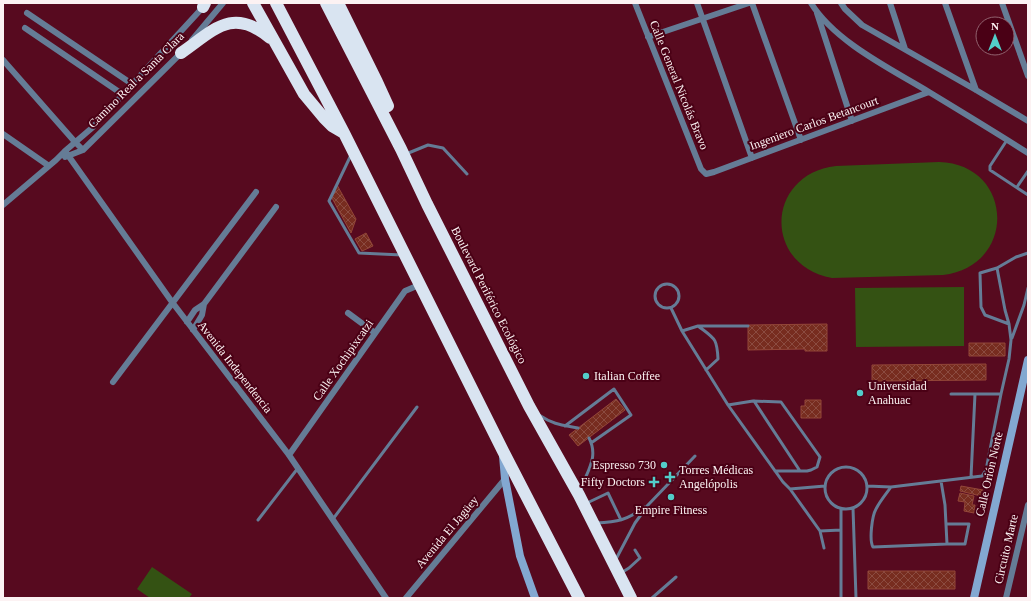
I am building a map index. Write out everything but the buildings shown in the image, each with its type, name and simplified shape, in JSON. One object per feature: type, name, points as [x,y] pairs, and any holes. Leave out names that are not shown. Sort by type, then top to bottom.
[{"type":"highway","points":[[253,3],[298,85],[324,118],[332,126],[344,133]]},
{"type":"highway","points":[[276,3],[344,133],[503,451],[579,598]]},
{"type":"highway","name":"Boulevard Periférico Ecológico","points":[[326,3],[403,152],[427,204],[529,406],[581,500],[631,598]]},
{"type":"highway","points":[[338,3],[394,119],[402,140],[403,152]]},
{"type":"highway","points":[[181,53],[215,28],[228,23],[236,22],[251,26],[264,33],[275,44]]},
{"type":"street","name":"Camino Real a Santa Clara","points":[[3,205],[56,160],[67,154],[83,150],[181,53],[223,3]]},
{"type":"street","name":"Calle General Nicolás Bravo","points":[[635,3],[702,169],[706,174]]},
{"type":"street","points":[[697,3],[752,158]]},
{"type":"street","points":[[648,37],[749,3]]},
{"type":"street","points":[[752,3],[801,140]]},
{"type":"street","points":[[811,3],[816,12],[852,121]]},
{"type":"street","points":[[841,3],[845,9],[862,25],[976,90],[1028,122]]},
{"type":"street","points":[[890,3],[905,49]]},
{"type":"street","points":[[945,3],[976,90]]},
{"type":"street","points":[[1002,3],[1028,76]]},
{"type":"street","name":"Camino Real a Santa Clara","points":[[67,154],[75,142],[93,126],[205,4]]},
{"type":"street","points":[[816,12],[842,37],[877,61],[1028,152]]},
{"type":"street","points":[[27,13],[132,84]]},
{"type":"street","points":[[25,28],[122,94]]},
{"type":"street","points":[[3,60],[83,150]]},
{"type":"street","name":"Ingeniero Carlos Betancourt","points":[[706,174],[929,92]]},
{"type":"street","points":[[3,134],[49,166]]},
{"type":"street","name":"Avenida Independencia","points":[[67,154],[172,302],[289,455],[386,598]]},
{"type":"street","points":[[113,382],[256,192]]},
{"type":"street","points":[[187,322],[195,310],[204,304],[276,207]]},
{"type":"street","name":"Calle Xochipixcatzi","points":[[289,455],[405,291],[419,284]]},
{"type":"street","points":[[193,330],[202,315],[204,304]]},
{"type":"street","points":[[348,313],[375,333]]},
{"type":"street","name":"Calle Orión Norte","points":[[973,597],[1028,360]]},
{"type":"street","points":[[503,451],[505,479],[520,556],[535,598]]},
{"type":"street","name":"Avenida El Jagüey","points":[[406,598],[505,479]]},
{"type":"street","name":"Circuito Marte","points":[[1006,598],[1028,505]]},
{"type":"lane","points":[[1007,140],[989,168],[1028,195]]},
{"type":"lane","points":[[403,152],[428,145],[443,148],[467,174]]},
{"type":"lane","points":[[353,151],[329,201],[359,253],[405,256]]},
{"type":"lane","points":[[1018,187],[1028,170]]},
{"type":"lane","points":[[1009,324],[985,315],[981,307],[980,273],[997,268],[1016,257],[1028,253]]},
{"type":"lane","points":[[868,486],[891,487],[982,476],[986,470],[1009,359],[1011,340],[997,268]]},
{"type":"lane","points":[[665,284],[672,285],[678,290],[679,297],[676,304],[671,308],[662,307],[657,302],[655,295],[658,288],[665,284]]},
{"type":"lane","points":[[1011,340],[1024,306],[1028,288]]},
{"type":"lane","points":[[671,308],[682,331],[728,405],[820,531],[824,548]]},
{"type":"lane","points":[[682,331],[698,326],[748,326]]},
{"type":"lane","points":[[698,326],[713,337],[717,344],[718,359],[706,370]]},
{"type":"lane","points":[[565,426],[614,389],[631,415],[591,443]]},
{"type":"lane","points":[[951,394],[1001,394]]},
{"type":"lane","points":[[971,477],[974,394]]},
{"type":"lane","points":[[728,405],[753,401],[781,402],[820,457],[817,467],[811,470],[775,471]]},
{"type":"lane","points":[[753,401],[800,471]]},
{"type":"lane","points":[[529,406],[544,419],[558,425],[578,428]]},
{"type":"lane","points":[[333,519],[417,407]]},
{"type":"lane","points":[[581,500],[593,458],[589,438]]},
{"type":"lane","points":[[614,563],[635,523],[648,505],[695,456]]},
{"type":"lane","points":[[850,467],[862,474],[868,486],[864,500],[859,505],[853,508],[841,509],[834,506],[829,500],[826,494],[825,486],[827,479],[836,469],[850,467]]},
{"type":"lane","points":[[258,520],[298,468]]},
{"type":"lane","points":[[941,481],[947,524],[947,544]]},
{"type":"lane","points":[[790,489],[825,486]]},
{"type":"lane","points":[[891,487],[875,510],[871,543],[873,547],[965,544],[969,524],[947,524]]},
{"type":"lane","points":[[581,500],[608,493],[621,520]]},
{"type":"lane","points":[[593,523],[614,522],[621,520],[632,516],[648,505]]},
{"type":"lane","points":[[853,508],[856,598]]},
{"type":"lane","points":[[841,509],[842,598]]},
{"type":"lane","points":[[820,531],[841,530]]},
{"type":"lane","points":[[619,574],[629,568],[640,558],[635,550]]},
{"type":"lane","points":[[652,598],[676,577]]},
{"type":"green space","points":[[939,162],[964,167],[982,179],[993,196],[997,216],[994,236],[985,254],[967,268],[943,275],[832,278],[809,270],[793,256],[784,239],[782,220],[786,202],[796,185],[813,173],[836,166]]},
{"type":"green space","points":[[964,287],[964,346],[856,347],[855,288]]},
{"type":"green space","points":[[152,567],[192,594],[189,598],[150,598],[137,589]]},
{"type":"place","name":"Italian Coffee","points":[[586,376]]},
{"type":"place","name":"Universidad Anahuac","points":[[860,393]]},
{"type":"place","name":"Espresso 730","points":[[664,465]]},
{"type":"place","name":"Torres Médicas Angelópolis","points":[[670,477]]},
{"type":"place","name":"Fifty Doctors","points":[[654,482]]},
{"type":"place","name":"Empire Fitness","points":[[671,497]]}]
